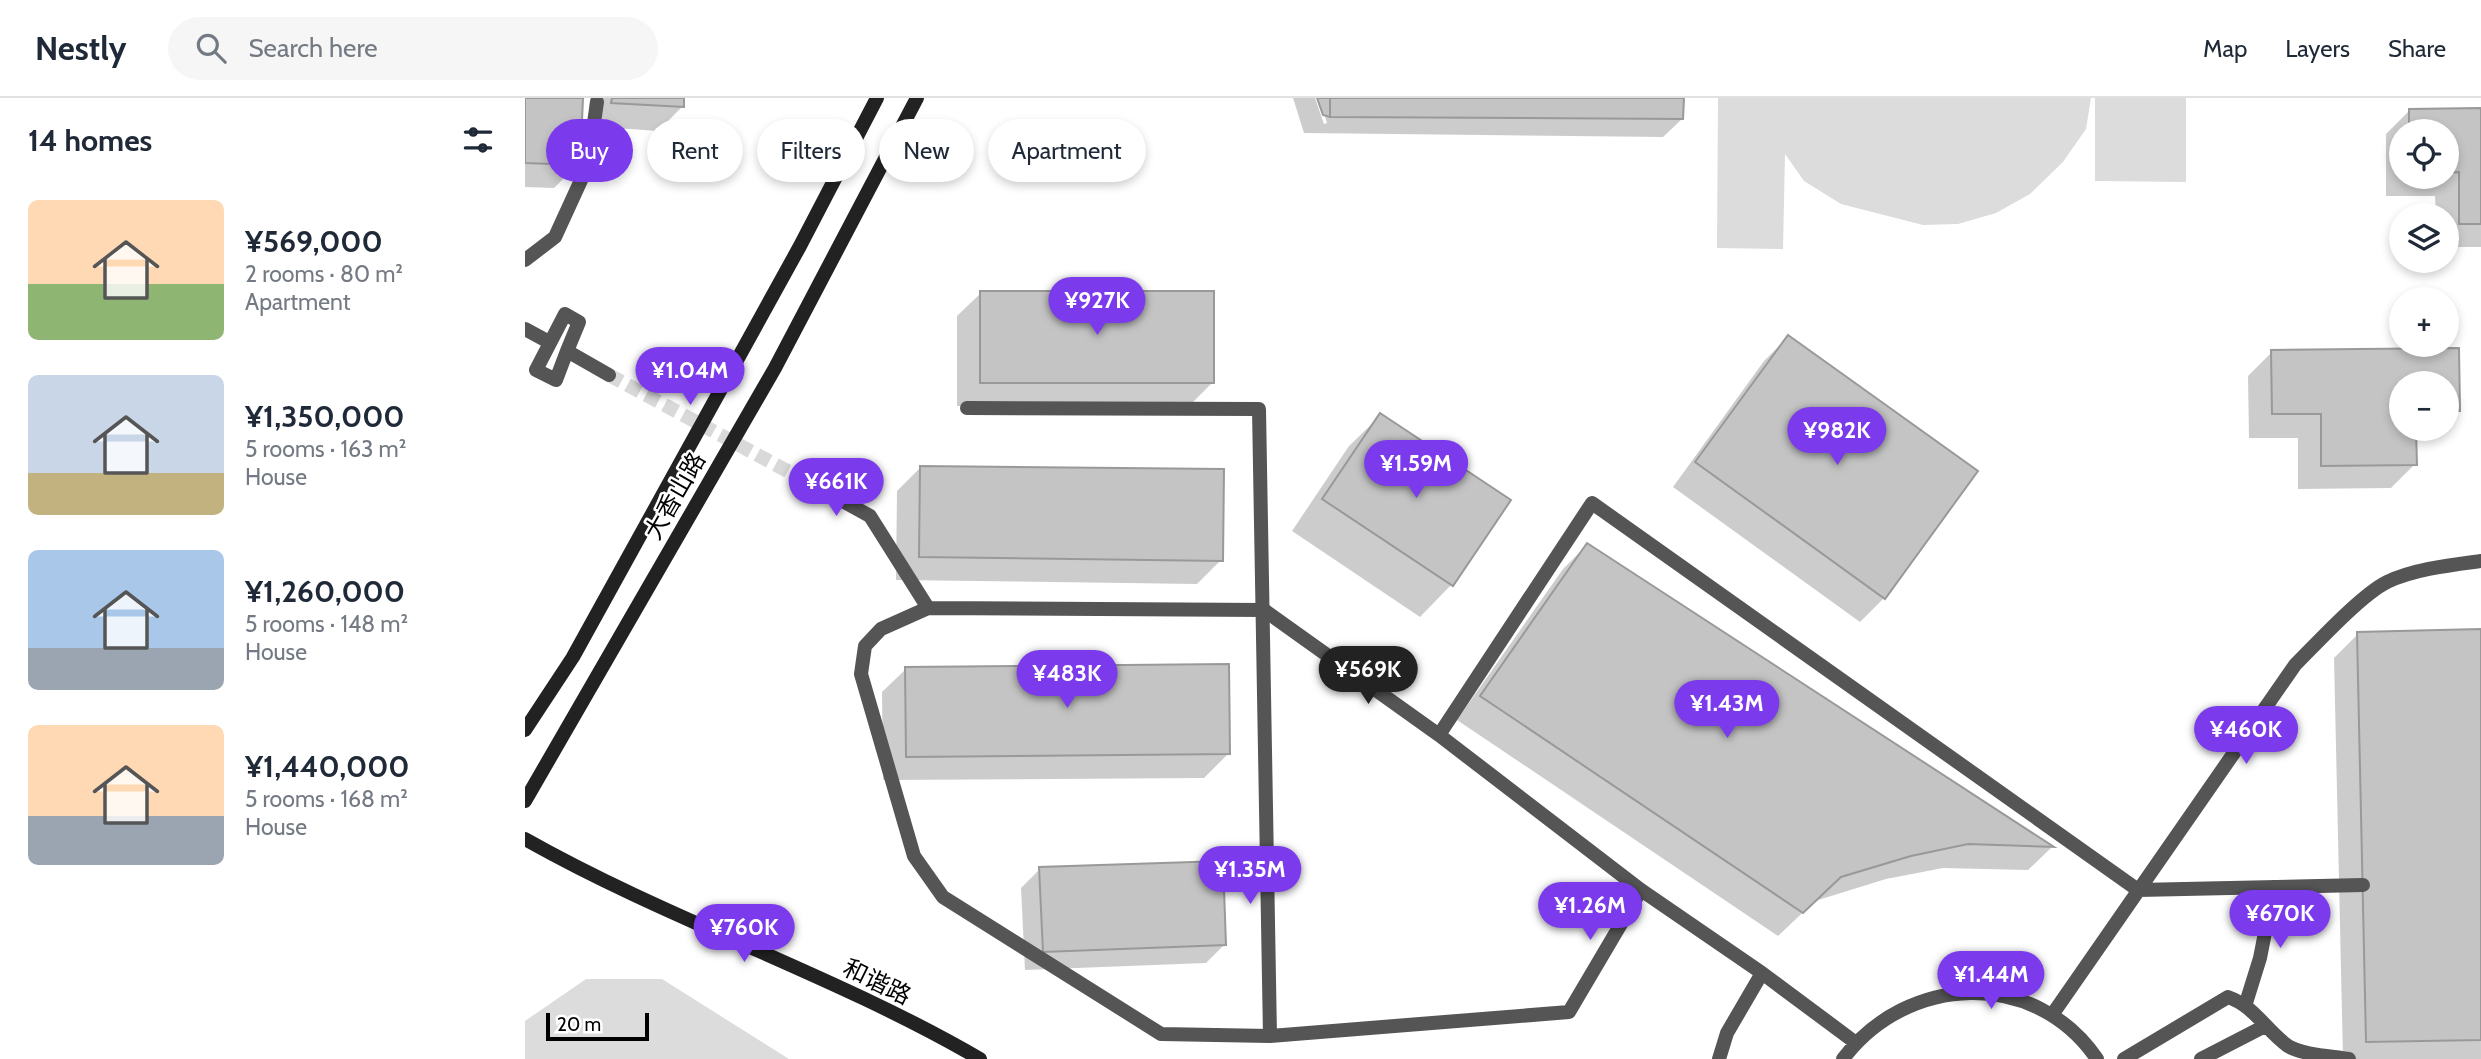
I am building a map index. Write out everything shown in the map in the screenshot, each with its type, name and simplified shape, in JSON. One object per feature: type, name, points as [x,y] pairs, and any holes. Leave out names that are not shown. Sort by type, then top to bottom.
[{"type":"main road","name":"大香山路","points":[[525,730],[573,656],[800,246],[877,98]]},
{"type":"main road","name":"大香山路","points":[[525,800],[781,357],[917,98]]},
{"type":"main road","name":"和谐路","points":[[525,839],[587,875],[860,998],[980,1059]]},
{"type":"street","points":[[525,260],[555,237],[589,165],[597,102]]},
{"type":"street","points":[[565,314],[579,322],[556,380],[536,370],[549,342],[565,314]]},
{"type":"street","points":[[525,329],[549,342]]},
{"type":"street","points":[[567,351],[609,375]]},
{"type":"street","points":[[967,408],[1259,409],[1270,1036]]},
{"type":"street","points":[[819,488],[870,516],[928,608]]},
{"type":"street","points":[[1439,735],[1592,503],[2138,890],[2363,886]]},
{"type":"street","points":[[2052,1015],[2295,665],[2339,622],[2386,582],[2432,569],[2481,561]]},
{"type":"street","points":[[1640,890],[1569,1012],[1270,1036],[1161,1034],[943,897],[914,856],[860,674],[865,646],[881,629],[928,608],[1264,610],[1439,735],[1640,890],[1762,973],[1856,1043]]},
{"type":"street","points":[[2245,1003],[2260,958],[2274,887]]},
{"type":"street","points":[[1719,1059],[1727,1033],[1762,973]]},
{"type":"street","points":[[1843,1059],[1878,1022],[1904,1007],[1933,996],[1963,992],[1993,994],[2023,1002],[2052,1015],[2071,1030],[2097,1059]]},
{"type":"street","points":[[2124,1059],[2228,996],[2245,1003],[2265,1026],[2291,1048],[2349,1059]]},
{"type":"street","points":[[2201,1059],[2265,1026]]},
{"type":"shaded area","points":[[1718,98],[2091,98],[2086,129],[2063,162],[2030,194],[1996,213],[1958,224],[1923,225],[1841,204],[1804,181],[1785,154],[1783,249],[1717,248]]},
{"type":"shaded area","points":[[2095,98],[2186,98],[2186,182],[2095,181]]},
{"type":"shaded area","points":[[586,979],[662,979],[789,1059],[525,1059],[525,1021]]},
{"type":"building","points":[[525,98],[583,98],[582,119],[546,119],[546,164],[525,163]]},
{"type":"building","points":[[612,98],[684,98],[684,107],[611,103]]},
{"type":"building","points":[[1317,98],[1330,98],[1330,117],[1323,115]]},
{"type":"building","points":[[1330,98],[1684,98],[1683,119],[1330,117]]},
{"type":"building","points":[[2481,108],[2481,224],[2459,224],[2459,119],[2409,119],[2409,109]]},
{"type":"building","points":[[980,291],[1214,291],[1214,383],[980,383]]},
{"type":"building","points":[[1788,335],[1978,471],[1885,599],[1695,462]]},
{"type":"building","points":[[2459,348],[2460,411],[2459,371],[2389,371],[2389,441],[2416,441],[2417,465],[2321,466],[2321,414],[2272,414],[2271,350],[2389,349],[2389,357],[2459,357]]},
{"type":"building","points":[[1380,413],[1511,500],[1453,586],[1322,499]]},
{"type":"building","points":[[920,466],[1224,469],[1223,561],[919,557]]},
{"type":"building","points":[[1587,543],[2054,847],[1968,844],[1911,856],[1841,877],[1803,913],[1480,696]]},
{"type":"building","points":[[2481,629],[2481,1040],[2366,1042],[2357,632]]},
{"type":"building","points":[[1229,664],[1230,754],[906,757],[905,667]]},
{"type":"building","points":[[1223,861],[1226,945],[1043,952],[1039,867]]},
{"type":"tunnel","points":[[609,375],[819,488]]}]
